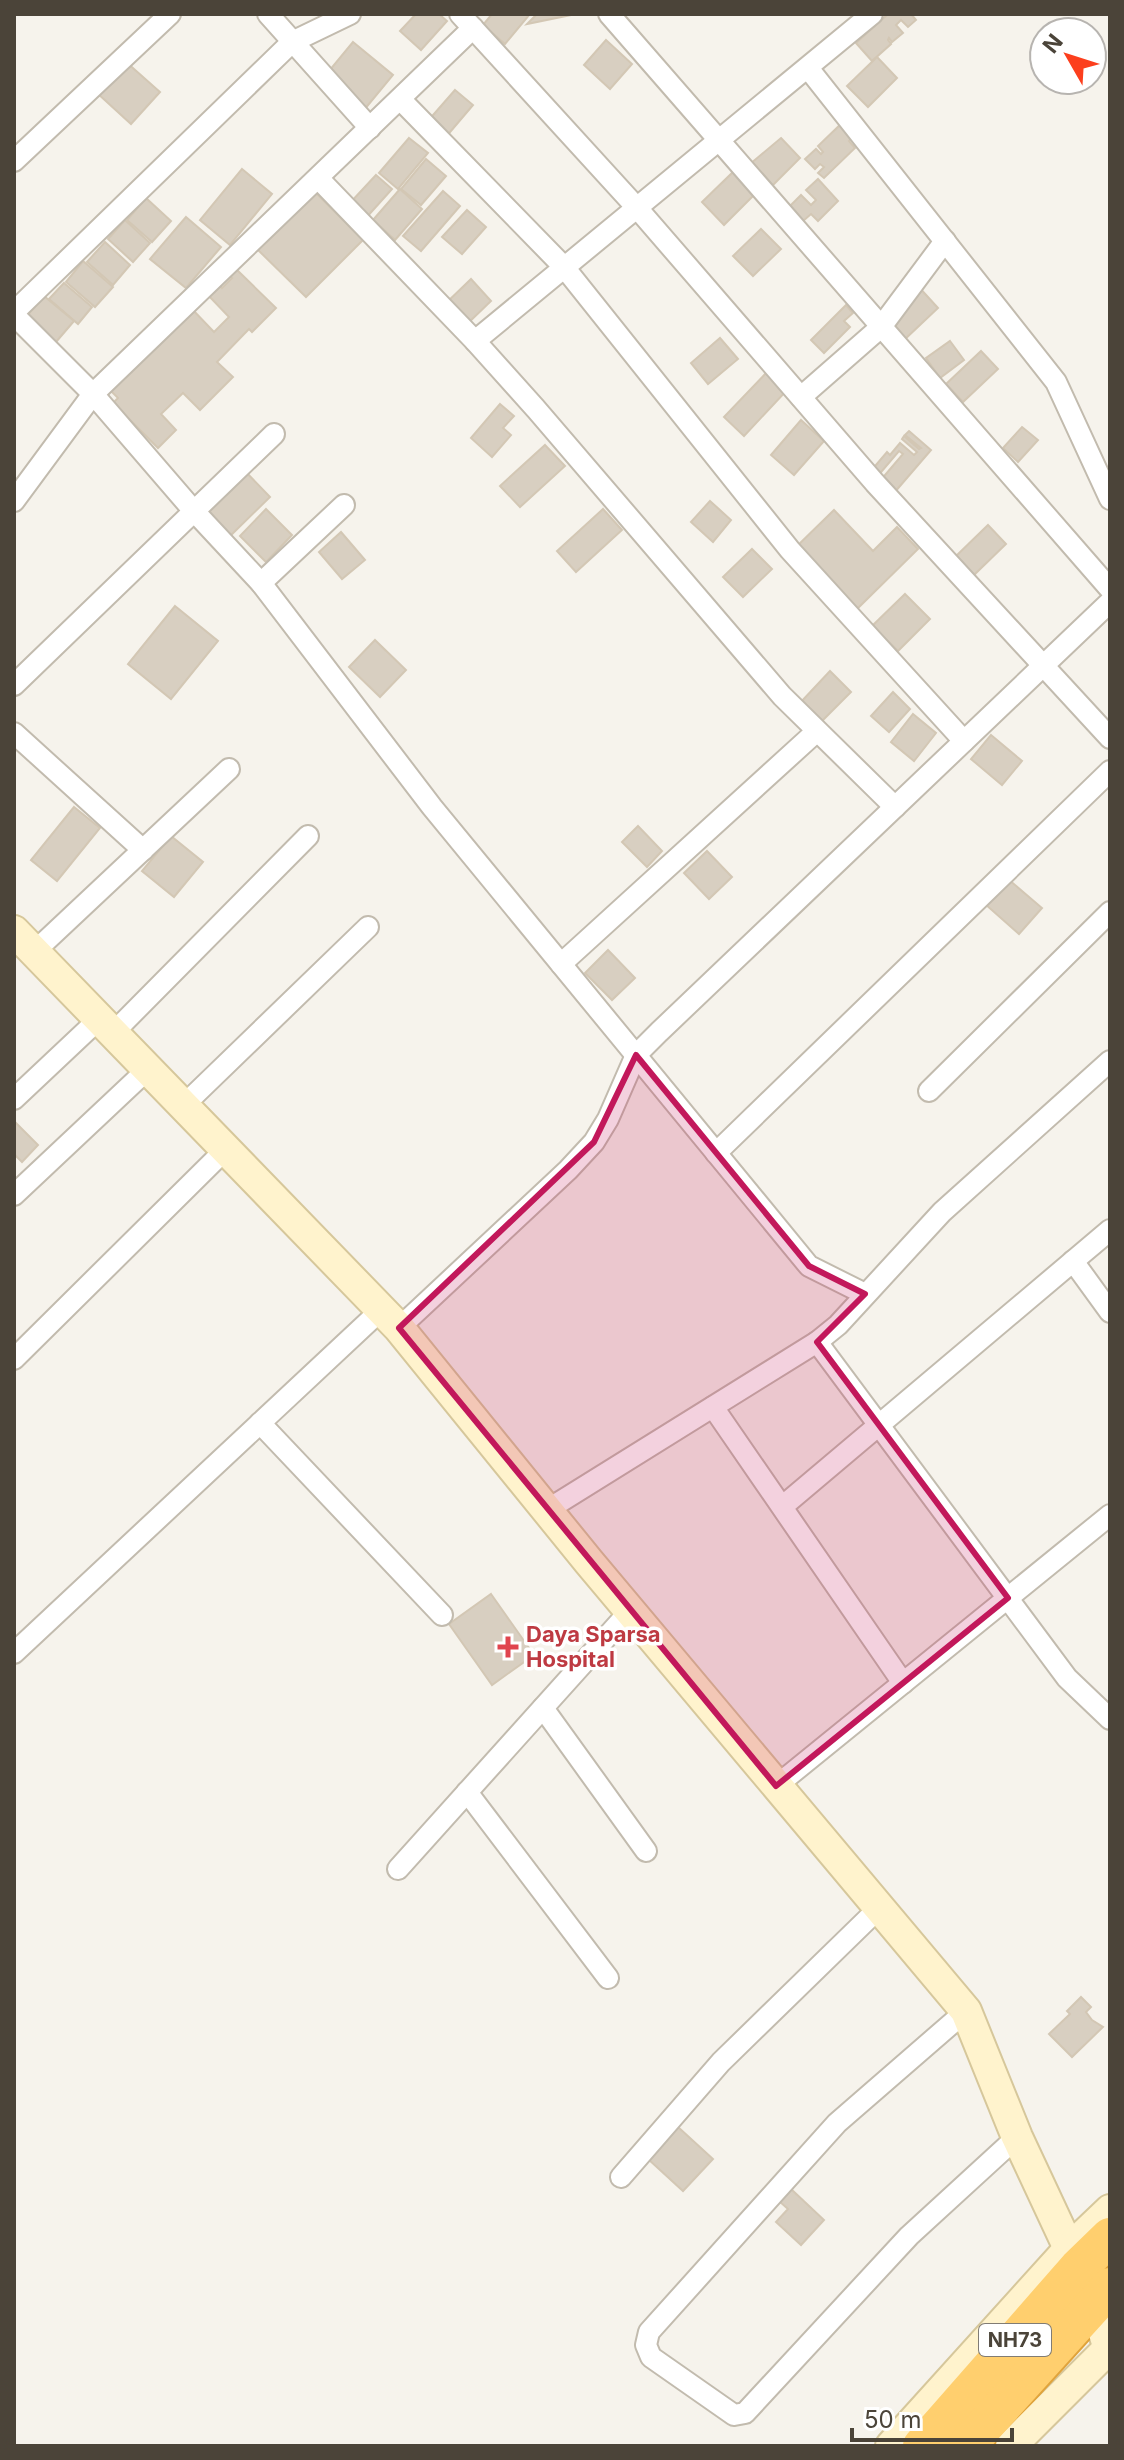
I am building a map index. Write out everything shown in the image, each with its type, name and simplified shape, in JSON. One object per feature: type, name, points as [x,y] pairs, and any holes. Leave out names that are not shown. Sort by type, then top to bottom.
[{"type":"highway","name":"NH73","points":[[966,2446],[1088,2277],[1110,2237]]},
{"type":"highway","name":"NH73","points":[[922,2446],[1088,2277]]},
{"type":"street","points":[[14,161],[170,14]]},
{"type":"street","points":[[268,14],[370,128]]},
{"type":"street","points":[[350,14],[292,42],[14,313],[93,394],[261,583],[432,807],[809,1266],[865,1294]]},
{"type":"street","points":[[609,14],[1110,589]]},
{"type":"street","points":[[475,341],[872,14]]},
{"type":"street","points":[[14,501],[93,394],[400,99],[466,21],[638,209],[885,495],[1110,738]]},
{"type":"street","points":[[808,68],[1056,382],[1110,499]]},
{"type":"street","points":[[400,99],[564,267],[790,550],[964,741]]},
{"type":"street","points":[[318,178],[475,341],[782,696],[895,807]]},
{"type":"street","points":[[801,397],[881,327],[945,241]]},
{"type":"street","points":[[14,685],[274,434]]},
{"type":"street","points":[[261,583],[344,505]]},
{"type":"street","points":[[14,1653],[260,1423],[568,1170],[594,1142],[608,1119],[636,1055],[1110,602]]},
{"type":"street","points":[[561,964],[817,731]]},
{"type":"street","points":[[14,733],[143,850]]},
{"type":"street","points":[[229,769],[143,850],[24,942],[390,1319],[966,2011],[1017,2137],[1088,2277],[1110,2349],[1011,2446]]},
{"type":"street","points":[[716,1153],[1110,771]]},
{"type":"street","points":[[14,1099],[106,1026],[308,836]]},
{"type":"street","points":[[929,1091],[1110,912]]},
{"type":"street","points":[[184,1105],[368,927]]},
{"type":"street","points":[[547,1510],[817,1342],[838,1325],[942,1212],[1110,1061]]},
{"type":"street","points":[[14,1195],[148,1069]]},
{"type":"street","points":[[14,1359],[227,1148]]},
{"type":"street","points":[[783,1506],[1110,1230]]},
{"type":"street","points":[[1073,1261],[1110,1312]]},
{"type":"street","points":[[817,1342],[1067,1678],[1110,1719]]},
{"type":"street","points":[[713,1407],[903,1683]]},
{"type":"street","points":[[260,1423],[442,1615]]},
{"type":"street","points":[[776,1786],[1110,1515]]},
{"type":"street","points":[[398,1869],[630,1611]]},
{"type":"street","points":[[543,1708],[646,1851]]},
{"type":"street","points":[[467,1792],[608,1978]]},
{"type":"street","points":[[621,2177],[721,2062],[879,1908]]},
{"type":"street","points":[[966,2011],[827,2135],[649,2332],[646,2345],[651,2357],[734,2415],[745,2413],[909,2236],[1017,2137]]},
{"type":"street","points":[[891,2446],[1088,2277],[1110,2210]]},
{"type":"highlighted area","points":[[636,1055],[809,1266],[865,1294],[817,1342],[1008,1598],[776,1786],[399,1328],[594,1142]]},
{"type":"building","points":[[416,14],[439,14],[447,21],[421,50],[400,31]]},
{"type":"building","points":[[492,14],[530,14],[505,44],[483,25]]},
{"type":"building","points":[[537,14],[576,14],[527,24]]},
{"type":"building","points":[[888,14],[911,14],[916,20],[908,27],[901,20],[896,25],[903,33],[892,42],[889,38],[891,44],[872,61],[856,43]]},
{"type":"building","points":[[606,40],[632,64],[610,89],[584,65]]},
{"type":"building","points":[[353,42],[393,75],[364,110],[324,77]]},
{"type":"building","points":[[877,57],[897,78],[868,107],[847,86]]},
{"type":"building","points":[[125,61],[160,92],[131,124],[97,93]]},
{"type":"building","points":[[455,90],[473,105],[445,138],[427,122]]},
{"type":"building","points":[[844,121],[856,133],[849,141],[855,148],[824,178],[818,173],[824,167],[820,164],[815,169],[805,159],[816,149],[821,154],[823,152],[818,146]]},
{"type":"building","points":[[409,138],[428,153],[398,189],[379,173]]},
{"type":"building","points":[[781,138],[800,158],[772,186],[750,164]]},
{"type":"building","points":[[426,159],[446,176],[421,205],[401,189]]},
{"type":"building","points":[[242,169],[272,194],[230,245],[200,220]]},
{"type":"building","points":[[733,172],[755,194],[724,225],[702,202]]},
{"type":"building","points":[[376,175],[392,189],[365,219],[349,204]]},
{"type":"building","points":[[818,179],[838,201],[818,221],[811,214],[802,222],[788,208],[801,195],[811,205],[816,200],[806,190]]},
{"type":"building","points":[[400,189],[422,209],[395,240],[373,220]]},
{"type":"building","points":[[314,191],[363,240],[306,297],[256,248]]},
{"type":"building","points":[[443,191],[460,206],[421,251],[403,236]]},
{"type":"building","points":[[146,198],[171,221],[152,242],[127,220]]},
{"type":"building","points":[[467,210],[486,227],[462,254],[442,237]]},
{"type":"building","points":[[186,217],[221,247],[186,288],[150,259]]},
{"type":"building","points":[[125,220],[150,243],[133,262],[108,239]]},
{"type":"building","points":[[761,229],[781,249],[753,276],[733,256]]},
{"type":"building","points":[[105,242],[130,265],[113,285],[87,262]]},
{"type":"building","points":[[83,261],[113,287],[95,307],[66,282]]},
{"type":"building","points":[[234,267],[276,308],[252,332],[249,329],[217,362],[233,377],[200,410],[183,393],[161,414],[176,430],[158,448],[113,403],[118,398],[109,389],[191,308],[214,332],[229,317],[207,294],[218,283],[222,288],[232,278],[227,274]]},
{"type":"building","points":[[471,279],[491,301],[464,327],[444,305]]},
{"type":"building","points":[[64,283],[92,307],[78,324],[49,299]]},
{"type":"building","points":[[917,285],[938,308],[903,341],[882,318]]},
{"type":"building","points":[[44,296],[74,321],[56,342],[26,317]]},
{"type":"building","points":[[846,305],[853,313],[844,321],[850,327],[824,353],[811,340]]},
{"type":"building","points":[[720,338],[738,359],[708,384],[691,363]]},
{"type":"building","points":[[950,341],[964,360],[940,378],[926,358]]},
{"type":"building","points":[[981,351],[998,369],[963,402],[946,384]]},
{"type":"building","points":[[769,370],[788,389],[744,436],[724,417]]},
{"type":"building","points":[[500,404],[514,416],[503,428],[511,435],[492,457],[471,438]]},
{"type":"building","points":[[801,420],[824,441],[794,475],[771,455]]},
{"type":"building","points":[[1022,427],[1038,440],[1018,462],[1003,448]]},
{"type":"building","points":[[909,431],[931,450],[894,493],[880,481],[903,454],[899,451],[876,478],[870,472],[887,452],[890,455],[900,443],[914,455],[917,452],[902,439],[904,436],[921,448],[905,435]]},
{"type":"building","points":[[545,445],[565,466],[520,507],[500,486]]},
{"type":"building","points":[[245,471],[270,497],[225,541],[199,515]]},
{"type":"building","points":[[710,501],[731,520],[713,542],[691,522]]},
{"type":"building","points":[[266,509],[292,535],[266,562],[240,536]]},
{"type":"building","points":[[603,509],[622,530],[576,572],[557,551]]},
{"type":"building","points":[[834,510],[873,551],[897,527],[918,549],[855,611],[794,549]]},
{"type":"building","points":[[988,525],[1006,544],[974,575],[956,556]]},
{"type":"building","points":[[341,532],[365,560],[342,579],[319,552]]},
{"type":"building","points":[[752,549],[772,569],[743,597],[723,577]]},
{"type":"building","points":[[905,594],[930,619],[898,651],[872,626]]},
{"type":"building","points":[[175,606],[218,641],[171,699],[128,664]]},
{"type":"building","points":[[375,640],[406,670],[380,697],[349,667]]},
{"type":"building","points":[[830,671],[851,692],[819,724],[799,704]]},
{"type":"building","points":[[893,692],[910,709],[889,732],[871,716]]},
{"type":"building","points":[[913,714],[936,733],[914,761],[891,742]]},
{"type":"building","points":[[991,735],[1022,761],[1002,785],[971,759]]},
{"type":"building","points":[[74,807],[100,828],[57,881],[31,860]]},
{"type":"building","points":[[638,826],[662,851],[647,867],[622,842]]},
{"type":"building","points":[[171,836],[203,862],[174,897],[142,871]]},
{"type":"building","points":[[707,851],[732,877],[709,899],[684,873]]},
{"type":"building","points":[[1008,879],[1042,908],[1019,934],[985,904]]},
{"type":"building","points":[[608,950],[635,978],[612,1000],[585,973]]},
{"type":"building","points":[[14,1121],[38,1145],[22,1162],[14,1154]]},
{"type":"building","points":[[491,1594],[534,1655],[492,1685],[449,1624]]},
{"type":"building","points":[[1081,1997],[1091,2007],[1086,2012],[1103,2027],[1072,2057],[1049,2034],[1070,2014],[1067,2011]]},
{"type":"building","points":[[678,2127],[713,2159],[683,2191],[648,2159]]},
{"type":"building","points":[[791,2189],[824,2220],[801,2245],[776,2222],[788,2209],[779,2201]]},
{"type":"place","name":"Daya Sparsa Hospital","points":[[508,1647]]}]
